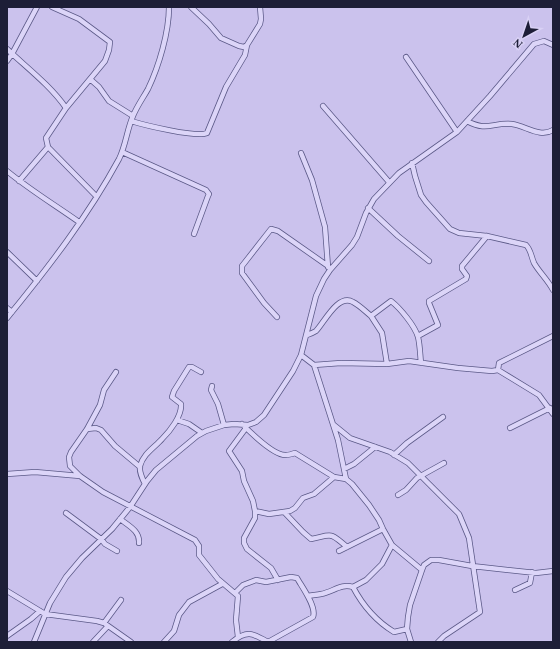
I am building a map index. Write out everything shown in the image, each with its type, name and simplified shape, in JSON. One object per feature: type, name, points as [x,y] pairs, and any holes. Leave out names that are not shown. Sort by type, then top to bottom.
[{"type":"street","points":[[7,61],[38,7]]},
{"type":"street","points":[[52,7],[79,19],[110,42],[105,61],[66,108],[47,136],[46,142],[48,147],[96,196]]},
{"type":"street","points":[[7,318],[53,261],[96,196],[122,152],[132,119],[148,88],[159,59],[169,20],[169,7]]},
{"type":"street","points":[[191,7],[209,24],[220,38],[239,46],[244,47],[247,45]]},
{"type":"street","points":[[90,79],[99,86],[109,101],[132,119],[146,126],[164,128],[188,134],[202,135],[207,133],[226,87],[245,55],[247,45],[261,19],[260,7]]},
{"type":"street","points":[[34,642],[57,589],[66,577],[120,519],[145,484],[165,462],[197,436],[215,427],[224,425],[248,425],[261,420],[293,371],[301,355],[316,296],[329,268],[352,245],[357,237],[368,208],[374,199],[399,173],[457,132],[534,44],[544,41],[553,45]]},
{"type":"street","points":[[7,49],[60,100],[66,108]]},
{"type":"street","points":[[406,57],[457,132]]},
{"type":"street","points":[[323,106],[389,182]]},
{"type":"street","points":[[467,121],[476,126],[482,127],[511,124],[546,134],[553,130]]},
{"type":"street","points":[[19,181],[48,147]]},
{"type":"street","points":[[122,152],[208,192],[208,196],[194,234]]},
{"type":"street","points":[[301,153],[312,180],[325,228],[329,268]]},
{"type":"street","points":[[412,163],[421,195],[448,227],[459,232],[487,236],[526,245],[530,248],[535,264],[553,290]]},
{"type":"street","points":[[7,171],[19,181],[79,222]]},
{"type":"street","points":[[368,208],[428,261]]},
{"type":"street","points":[[277,316],[264,304],[242,273],[242,266],[271,229],[278,231],[329,268]]},
{"type":"street","points":[[418,336],[438,325],[429,301],[466,278],[467,276],[462,269],[462,266],[487,236]]},
{"type":"street","points":[[7,252],[37,281]]},
{"type":"street","points":[[307,335],[315,331],[339,303],[345,301],[353,302],[371,316],[382,333],[387,364]]},
{"type":"street","points":[[371,316],[392,302],[404,314],[418,336],[421,363]]},
{"type":"street","points":[[7,308],[12,312]]},
{"type":"street","points":[[498,370],[499,363],[553,336]]},
{"type":"street","points":[[301,355],[314,366],[334,425],[342,455],[346,479]]},
{"type":"street","points":[[314,366],[341,363],[387,364],[410,361],[492,371],[498,370],[539,395],[553,414]]},
{"type":"street","points":[[145,484],[140,473],[143,458],[163,439],[177,420],[181,405],[172,397],[174,391],[189,367],[201,372]]},
{"type":"street","points":[[116,372],[104,390],[100,405],[87,429],[71,452],[69,457],[70,466],[80,476],[103,492],[195,540],[199,546],[199,555],[222,584],[235,593],[239,598],[236,620],[238,637]]},
{"type":"street","points":[[212,386],[211,390],[218,404],[219,413],[224,425]]},
{"type":"street","points":[[510,428],[550,408]]},
{"type":"street","points":[[394,455],[407,443],[443,417]]},
{"type":"street","points":[[177,420],[189,424],[202,433]]},
{"type":"street","points":[[242,424],[260,441],[278,454],[285,456],[295,453],[334,477],[346,479],[369,505],[392,545],[422,570]]},
{"type":"street","points":[[334,425],[350,438],[394,455],[408,463],[459,514],[469,538],[480,612],[444,636],[438,642]]},
{"type":"street","points":[[87,429],[96,428],[101,430],[115,446],[140,467]]},
{"type":"street","points":[[246,428],[229,451],[239,465],[253,501],[255,511],[255,518],[244,538],[244,542],[247,548],[271,568],[278,580]]},
{"type":"street","points":[[344,469],[354,464],[375,447]]},
{"type":"street","points":[[398,495],[406,490],[421,475],[444,463]]},
{"type":"street","points":[[7,474],[35,472],[80,476]]},
{"type":"street","points":[[255,511],[269,514],[285,513],[290,511],[295,508],[303,498],[314,494],[334,477]]},
{"type":"street","points":[[66,512],[101,539],[105,544],[117,551]]},
{"type":"street","points":[[285,513],[311,539],[327,534],[334,536],[346,546]]},
{"type":"street","points":[[120,519],[137,533],[139,543]]},
{"type":"street","points":[[339,551],[346,546],[383,529]]},
{"type":"street","points":[[308,596],[321,594],[336,588],[348,586],[353,587],[366,580],[385,561],[392,545]]},
{"type":"street","points":[[411,642],[407,629],[410,606],[424,565],[430,560],[536,573],[553,571]]},
{"type":"street","points":[[515,590],[530,583],[532,572]]},
{"type":"street","points":[[232,642],[238,637],[246,634],[253,634],[268,642],[313,617],[314,614],[313,606],[296,576],[266,582],[256,580],[243,585],[235,593]]},
{"type":"street","points":[[164,642],[174,631],[179,615],[189,602],[222,584]]},
{"type":"street","points":[[353,587],[372,615],[394,632],[407,629]]},
{"type":"street","points":[[7,591],[45,614],[97,621],[106,625],[131,642]]},
{"type":"street","points":[[93,642],[106,625],[120,600]]},
{"type":"street","points":[[7,636],[40,611]]}]
